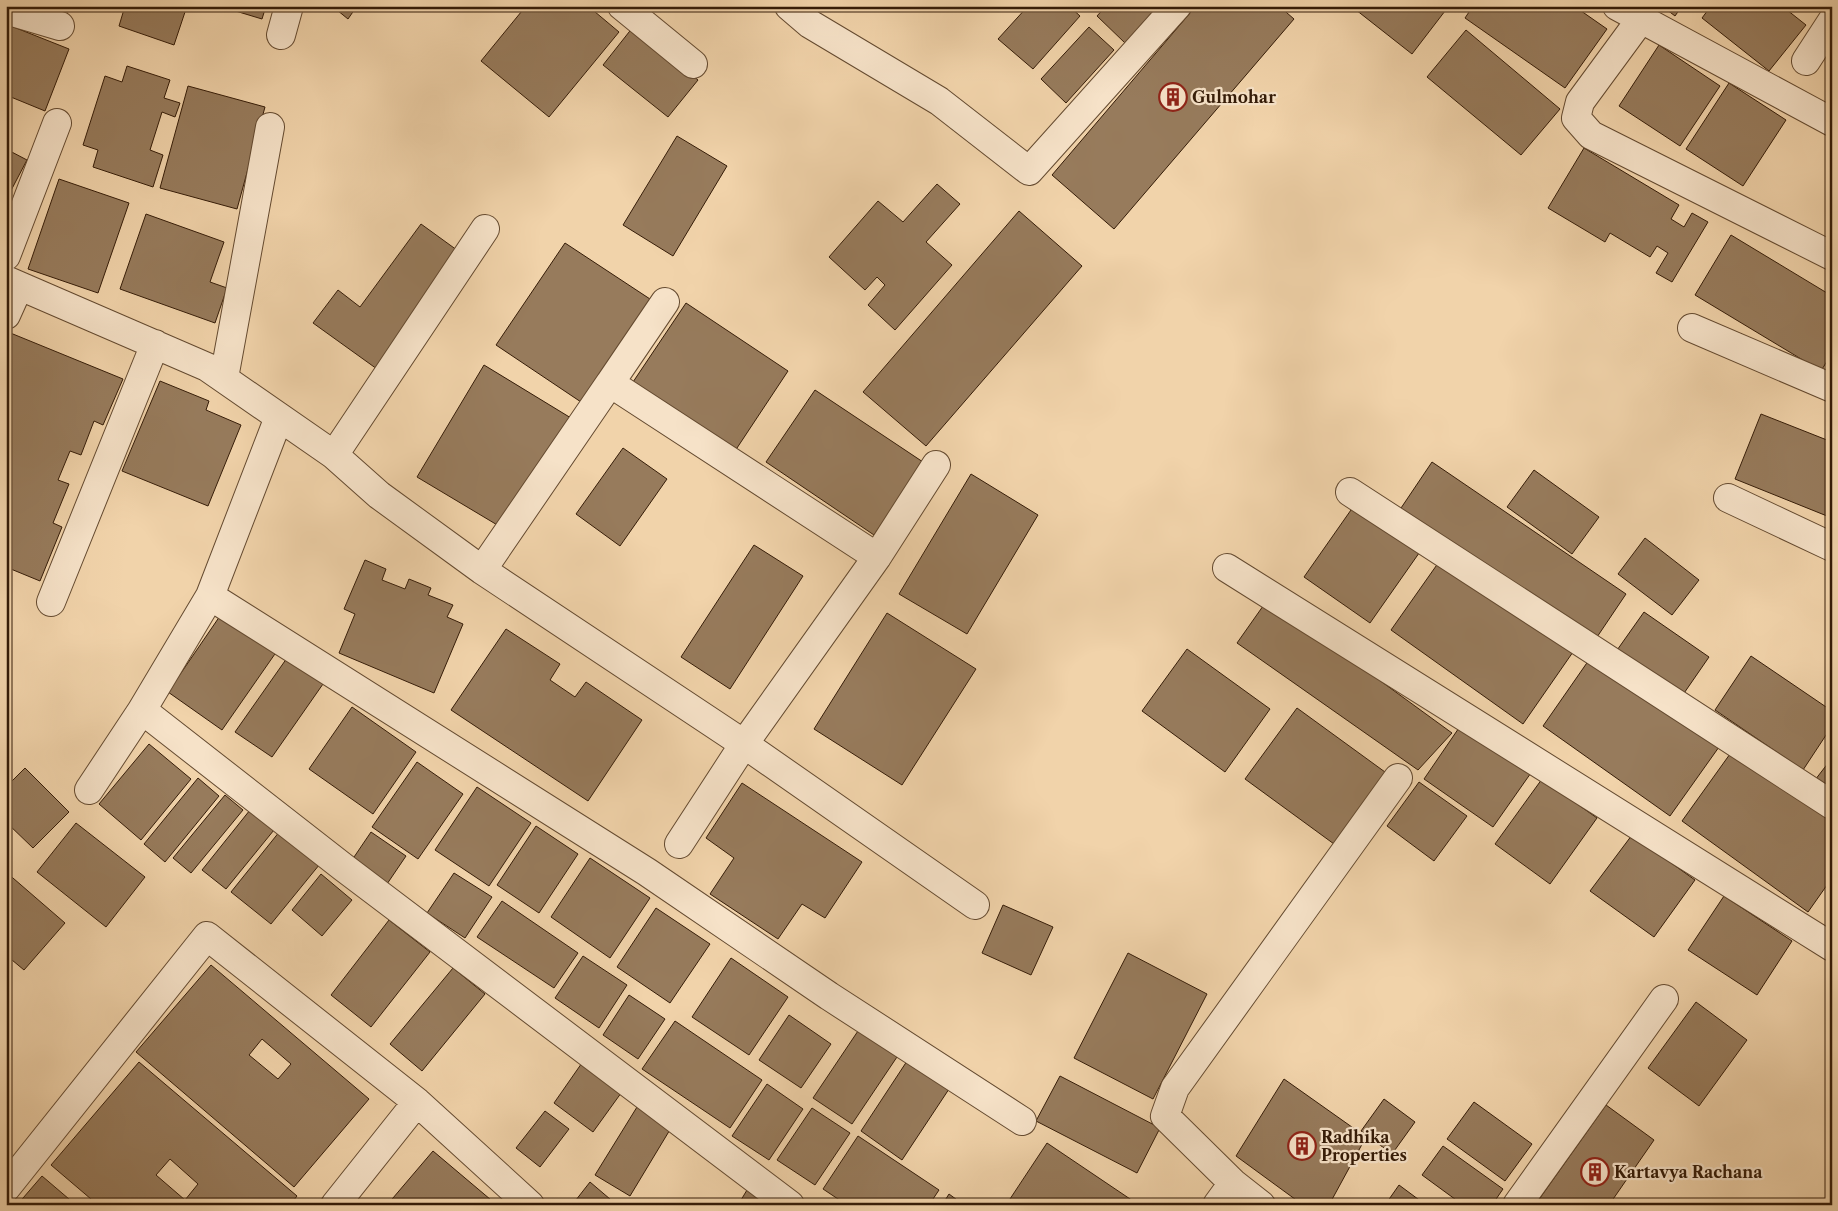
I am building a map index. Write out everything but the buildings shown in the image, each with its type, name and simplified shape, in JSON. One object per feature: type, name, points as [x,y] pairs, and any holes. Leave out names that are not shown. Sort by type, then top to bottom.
[{"type":"street","points":[[281,36],[289,6]]},
{"type":"street","points":[[622,6],[693,64]]},
{"type":"street","points":[[789,6],[810,24],[939,101],[1029,171],[1177,6]]},
{"type":"street","points":[[1617,6],[1832,122]]},
{"type":"street","points":[[6,10],[60,26]]},
{"type":"street","points":[[1641,19],[1580,102],[1576,118],[1591,135],[1832,256]]},
{"type":"street","points":[[1806,62],[1832,21]]},
{"type":"street","points":[[6,256],[57,123]]},
{"type":"street","points":[[224,378],[270,126]]},
{"type":"street","points":[[334,455],[485,229]]},
{"type":"street","points":[[6,315],[12,283],[207,367],[334,455],[378,495],[482,570],[744,744],[975,905]]},
{"type":"street","points":[[482,570],[665,302]]},
{"type":"street","points":[[1692,328],[1832,388]]},
{"type":"street","points":[[51,602],[155,344]]},
{"type":"street","points":[[610,383],[877,557]]},
{"type":"street","points":[[89,790],[142,710],[210,596],[279,417]]},
{"type":"street","points":[[679,844],[744,744],[877,557],[936,465]]},
{"type":"street","points":[[1350,492],[1832,805]]},
{"type":"street","points":[[1728,498],[1832,547]]},
{"type":"street","points":[[1227,568],[1832,947]]},
{"type":"street","points":[[210,596],[647,872],[829,996],[1022,1121]]},
{"type":"street","points":[[142,710],[350,873],[790,1205]]},
{"type":"street","points":[[1261,1205],[1232,1183],[1165,1116],[1176,1088],[1398,778]]},
{"type":"street","points":[[6,1188],[207,936],[417,1102],[530,1205]]},
{"type":"street","points":[[1517,1205],[1664,999]]},
{"type":"street","points":[[335,1205],[417,1102]]},
{"type":"street","points":[[1217,1205],[1232,1183]]},
{"type":"place","name":"Gulmohar","points":[[1173,97]]},
{"type":"place","name":"Radhika Properties","points":[[1302,1146]]},
{"type":"place","name":"Kartavya Rachana","points":[[1595,1172]]}]
